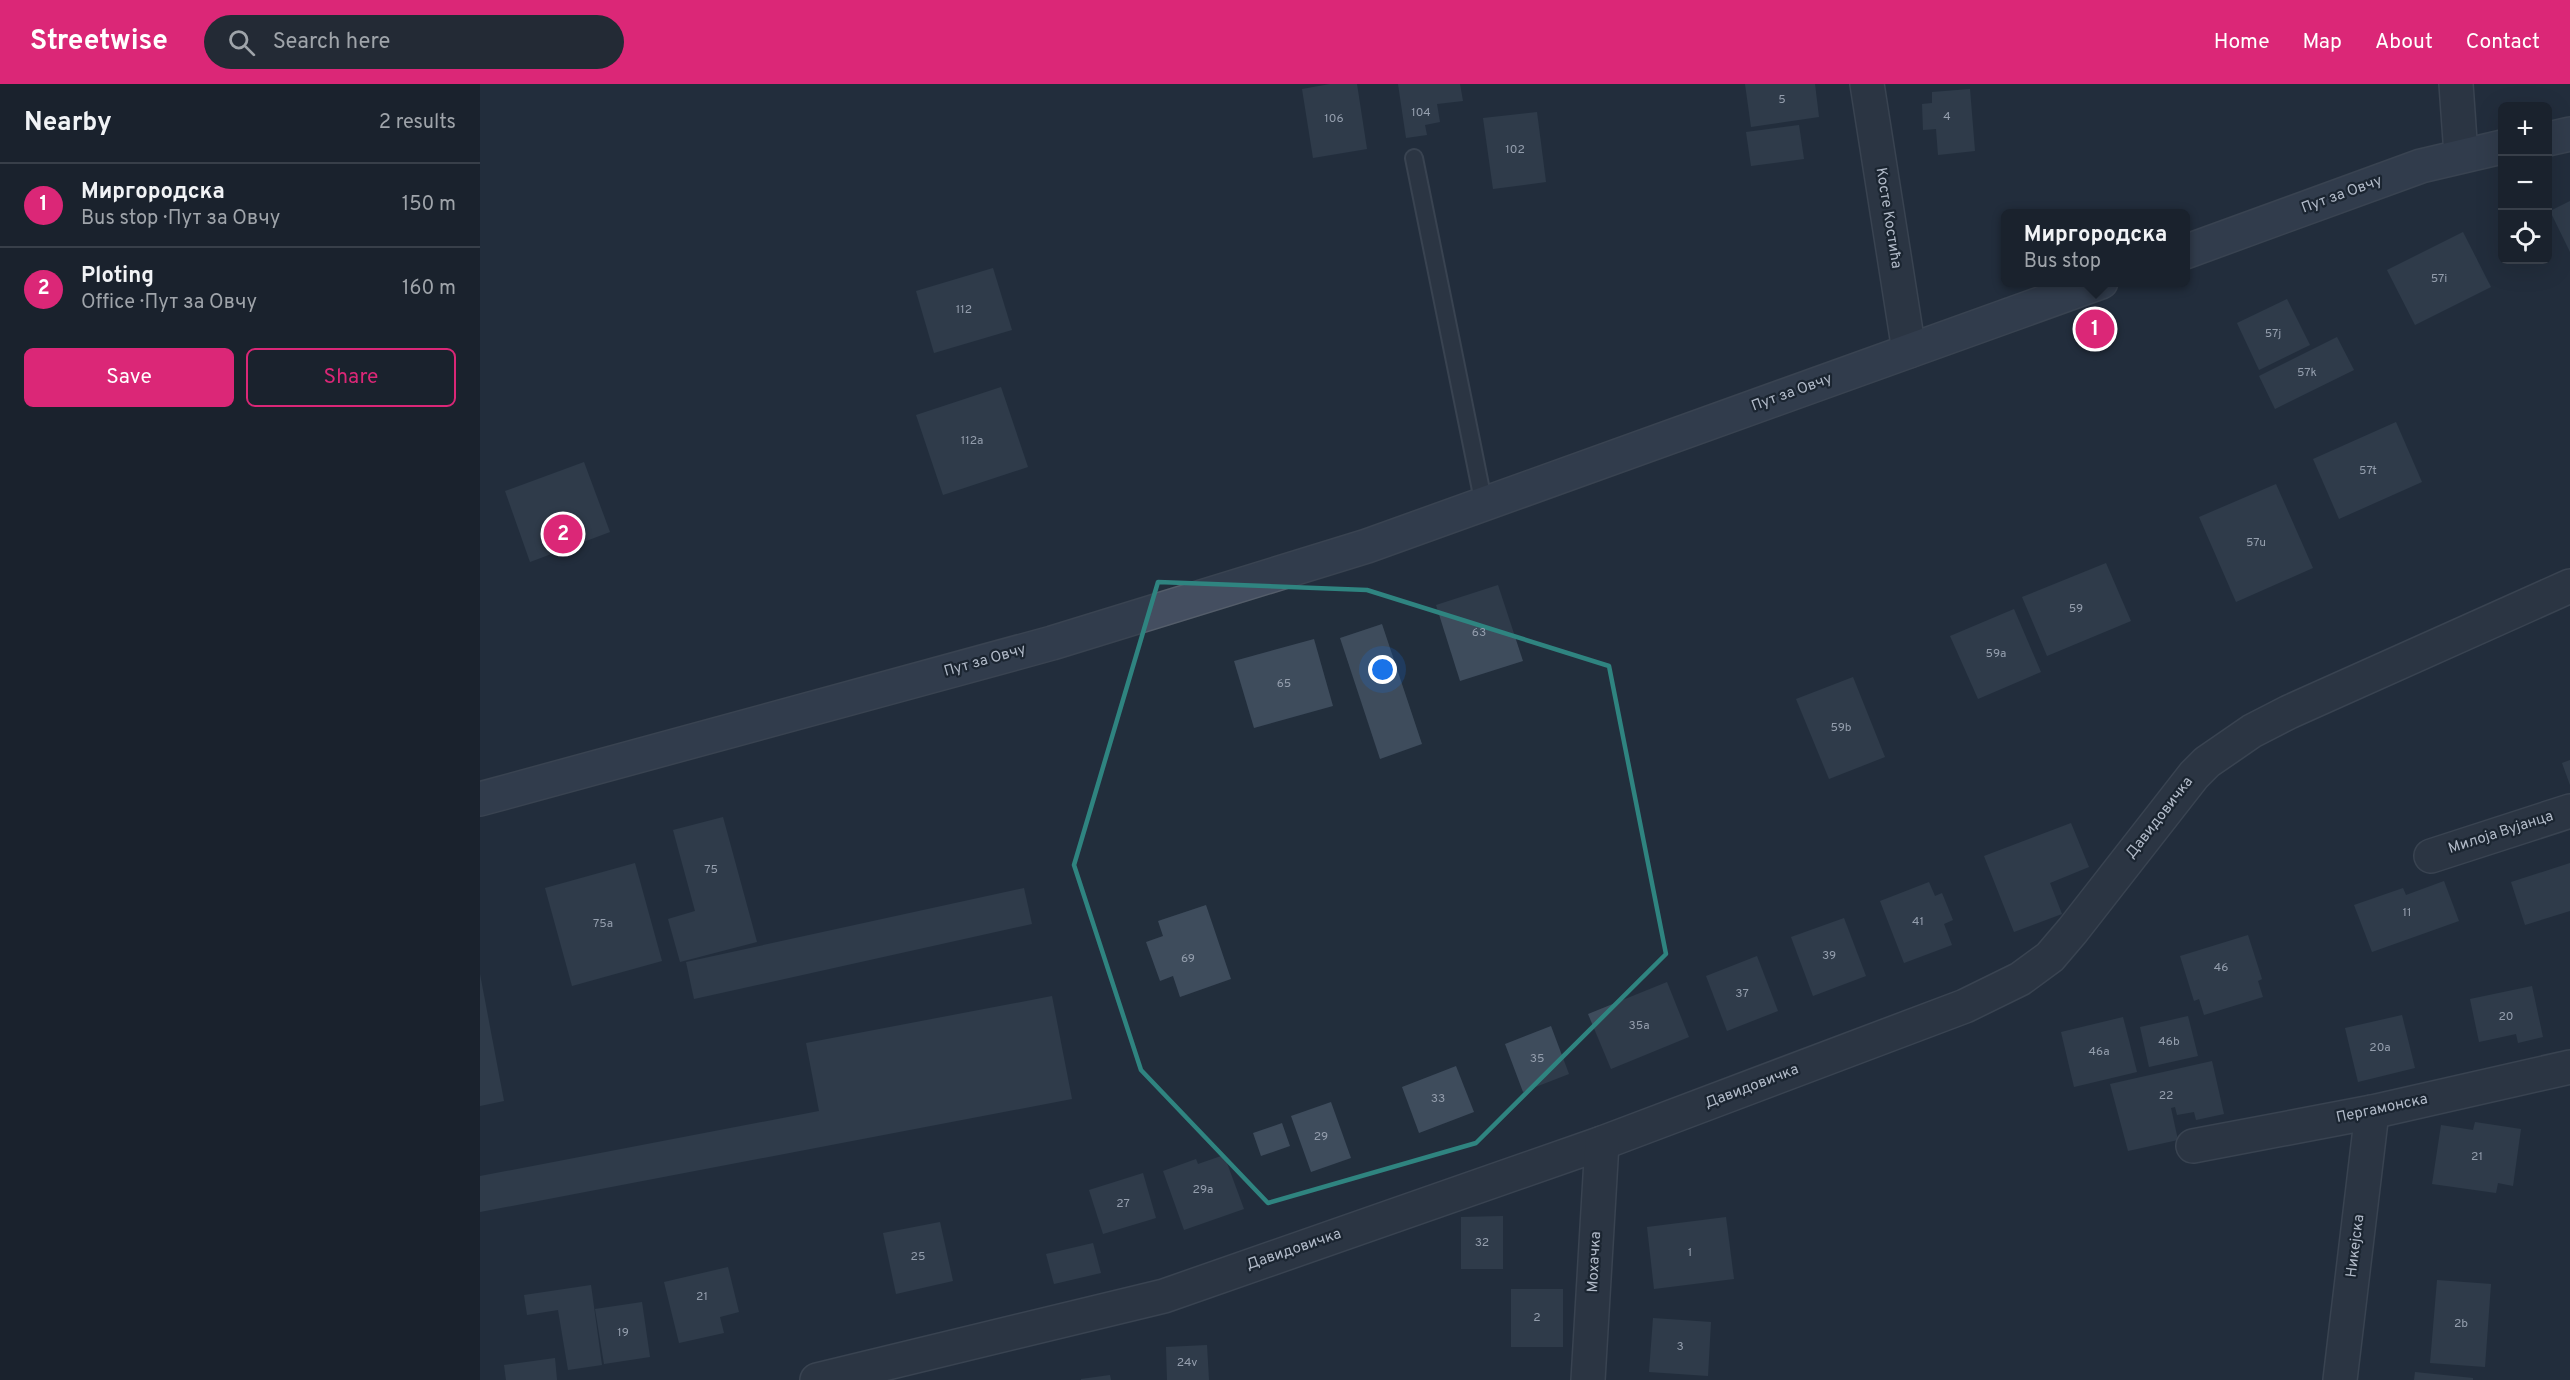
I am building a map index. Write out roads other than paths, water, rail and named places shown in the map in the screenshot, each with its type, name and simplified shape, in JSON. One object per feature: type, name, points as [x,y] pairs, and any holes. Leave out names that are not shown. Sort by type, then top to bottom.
[{"type":"street","name":"Косте Костића","points":[[1867,84],[1909,351]]},
{"type":"street","points":[[2457,84],[2461,155]]},
{"type":"street","points":[[2552,138],[2570,134]]},
{"type":"street","name":"Пут за Овчу","points":[[2190,250],[2421,166],[2498,148]]},
{"type":"street","name":"Пут за Овчу","points":[[480,799],[1052,643],[1367,546],[2087,287]]},
{"type":"street","name":"Давидовичка","points":[[817,1380],[1164,1296],[1602,1143],[1965,1006],[2020,979],[2049,957],[2073,930],[2194,775],[2222,750],[2289,712],[2570,586]]},
{"type":"street","name":"Милоја Вујанца","points":[[2431,856],[2570,811]]},
{"type":"street","name":"Пергамонска","points":[[2193,1146],[2372,1112],[2570,1067]]},
{"type":"street","name":"Никејска","points":[[2340,1380],[2372,1112]]},
{"type":"street","name":"Мохачка","points":[[1588,1380],[1602,1143]]},
{"type":"lane","points":[[1414,158],[1484,505]]},
{"type":"place","name":"Миргородска","points":[[2095,329]]},
{"type":"place","name":"Ploting","points":[[563,534]]}]
